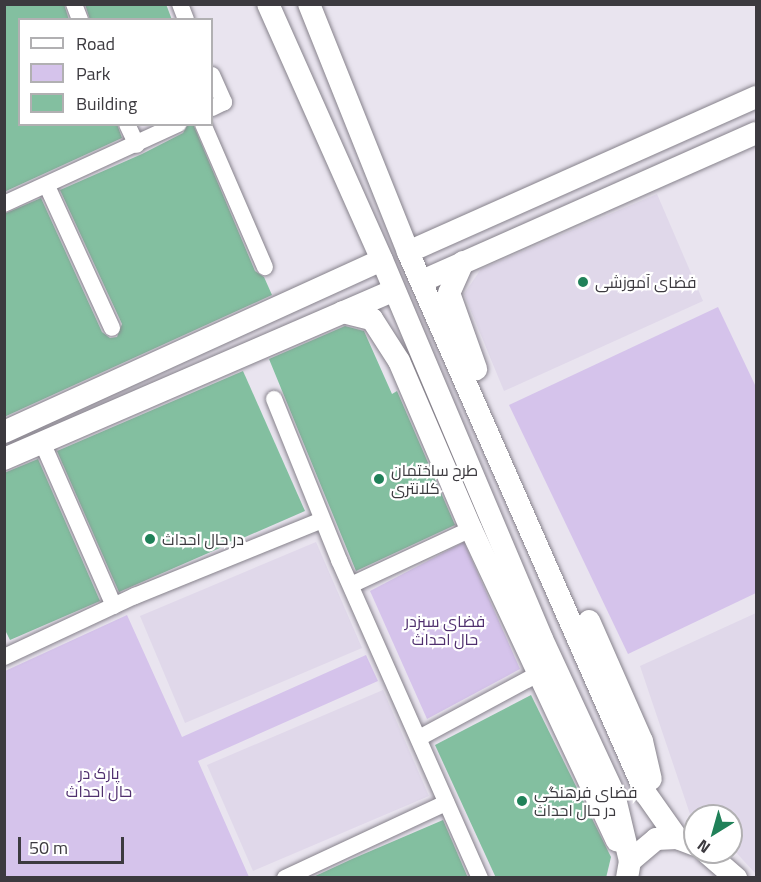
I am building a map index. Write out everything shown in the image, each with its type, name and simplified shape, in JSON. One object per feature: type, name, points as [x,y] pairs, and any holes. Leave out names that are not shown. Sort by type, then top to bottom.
[{"type":"street","points":[[268,4],[382,260],[393,291],[542,639],[614,794],[628,869]]},
{"type":"street","points":[[309,4],[408,252],[646,794],[660,816],[683,838]]},
{"type":"street","points":[[213,77],[224,102],[213,108]]},
{"type":"street","points":[[408,252],[756,97]]},
{"type":"street","points":[[129,126],[137,145]]},
{"type":"street","points":[[4,204],[137,145],[174,126]]},
{"type":"street","points":[[204,126],[265,267]]},
{"type":"street","points":[[422,281],[756,133]]},
{"type":"street","points":[[47,186],[112,328]]},
{"type":"street","points":[[4,432],[382,260]]},
{"type":"street","points":[[463,262],[449,293],[474,363],[642,741],[660,816]]},
{"type":"street","points":[[4,459],[393,291]]},
{"type":"street","points":[[343,312],[372,319],[399,361],[471,529],[628,869]]},
{"type":"street","points":[[424,419],[437,392]]},
{"type":"street","points":[[274,399],[322,520],[480,878]]},
{"type":"street","points":[[42,442],[114,606]]},
{"type":"street","points":[[4,657],[114,606],[322,520]]},
{"type":"street","points":[[351,585],[471,529]]},
{"type":"street","points":[[419,738],[538,674]]},
{"type":"street","points":[[285,878],[446,803]]},
{"type":"street","points":[[628,869],[656,839],[683,841]]},
{"type":"street","points":[[720,864],[736,878]]},
{"type":"shaded area","name":"فضای آموزشی","points":[[657,194],[703,301],[504,391],[464,294],[481,269]]},
{"type":"shaded area","points":[[316,542],[362,648],[185,723],[140,616]]},
{"type":"shaded area","points":[[756,613],[756,874],[743,860],[743,804],[687,804],[640,666]]},
{"type":"shaded area","points":[[383,690],[429,796],[253,871],[207,765]]},
{"type":"green space","points":[[718,307],[756,387],[756,593],[628,654],[509,405]]},
{"type":"green space","name":"فضای سبزدر حال احداث","points":[[464,542],[520,669],[427,719],[370,591]]},
{"type":"green space","name":"پارک در حال احداث","points":[[127,615],[182,737],[366,655],[378,681],[198,761],[249,877],[5,877],[5,671]]},
{"type":"building","points":[[4,4],[64,4],[68,18],[18,18],[18,126],[118,126],[122,138],[4,192]]},
{"type":"building","points":[[85,4],[166,4],[171,18],[89,18]]},
{"type":"building","points":[[187,126],[194,126],[255,271],[264,277],[272,295],[4,417],[4,214],[41,198],[102,332],[110,338],[117,337],[122,324],[60,190],[142,154],[183,133]]},
{"type":"building","name":"طرح ساختمان کلانتری","points":[[345,326],[364,331],[392,394],[397,391],[455,525],[356,571],[269,359]]},
{"type":"building","points":[[243,371],[305,511],[119,592],[57,451]]},
{"type":"building","points":[[38,459],[100,601],[10,640],[4,628],[4,473]]},
{"type":"building","name":"فضای فرهنگی در حال احداث","points":[[531,695],[611,857],[606,878],[496,878],[435,745]]},
{"type":"building","points":[[443,820],[468,878],[311,878],[352,859]]},
{"type":"place","name":"فضای آموزشی","points":[[583,282]]},
{"type":"place","name":"طرح ساختمان کلانتری","points":[[379,479]]},
{"type":"place","name":"در حال احداث","points":[[150,539]]},
{"type":"place","name":"فضای فرهنگی در حال احداث","points":[[522,801]]}]
